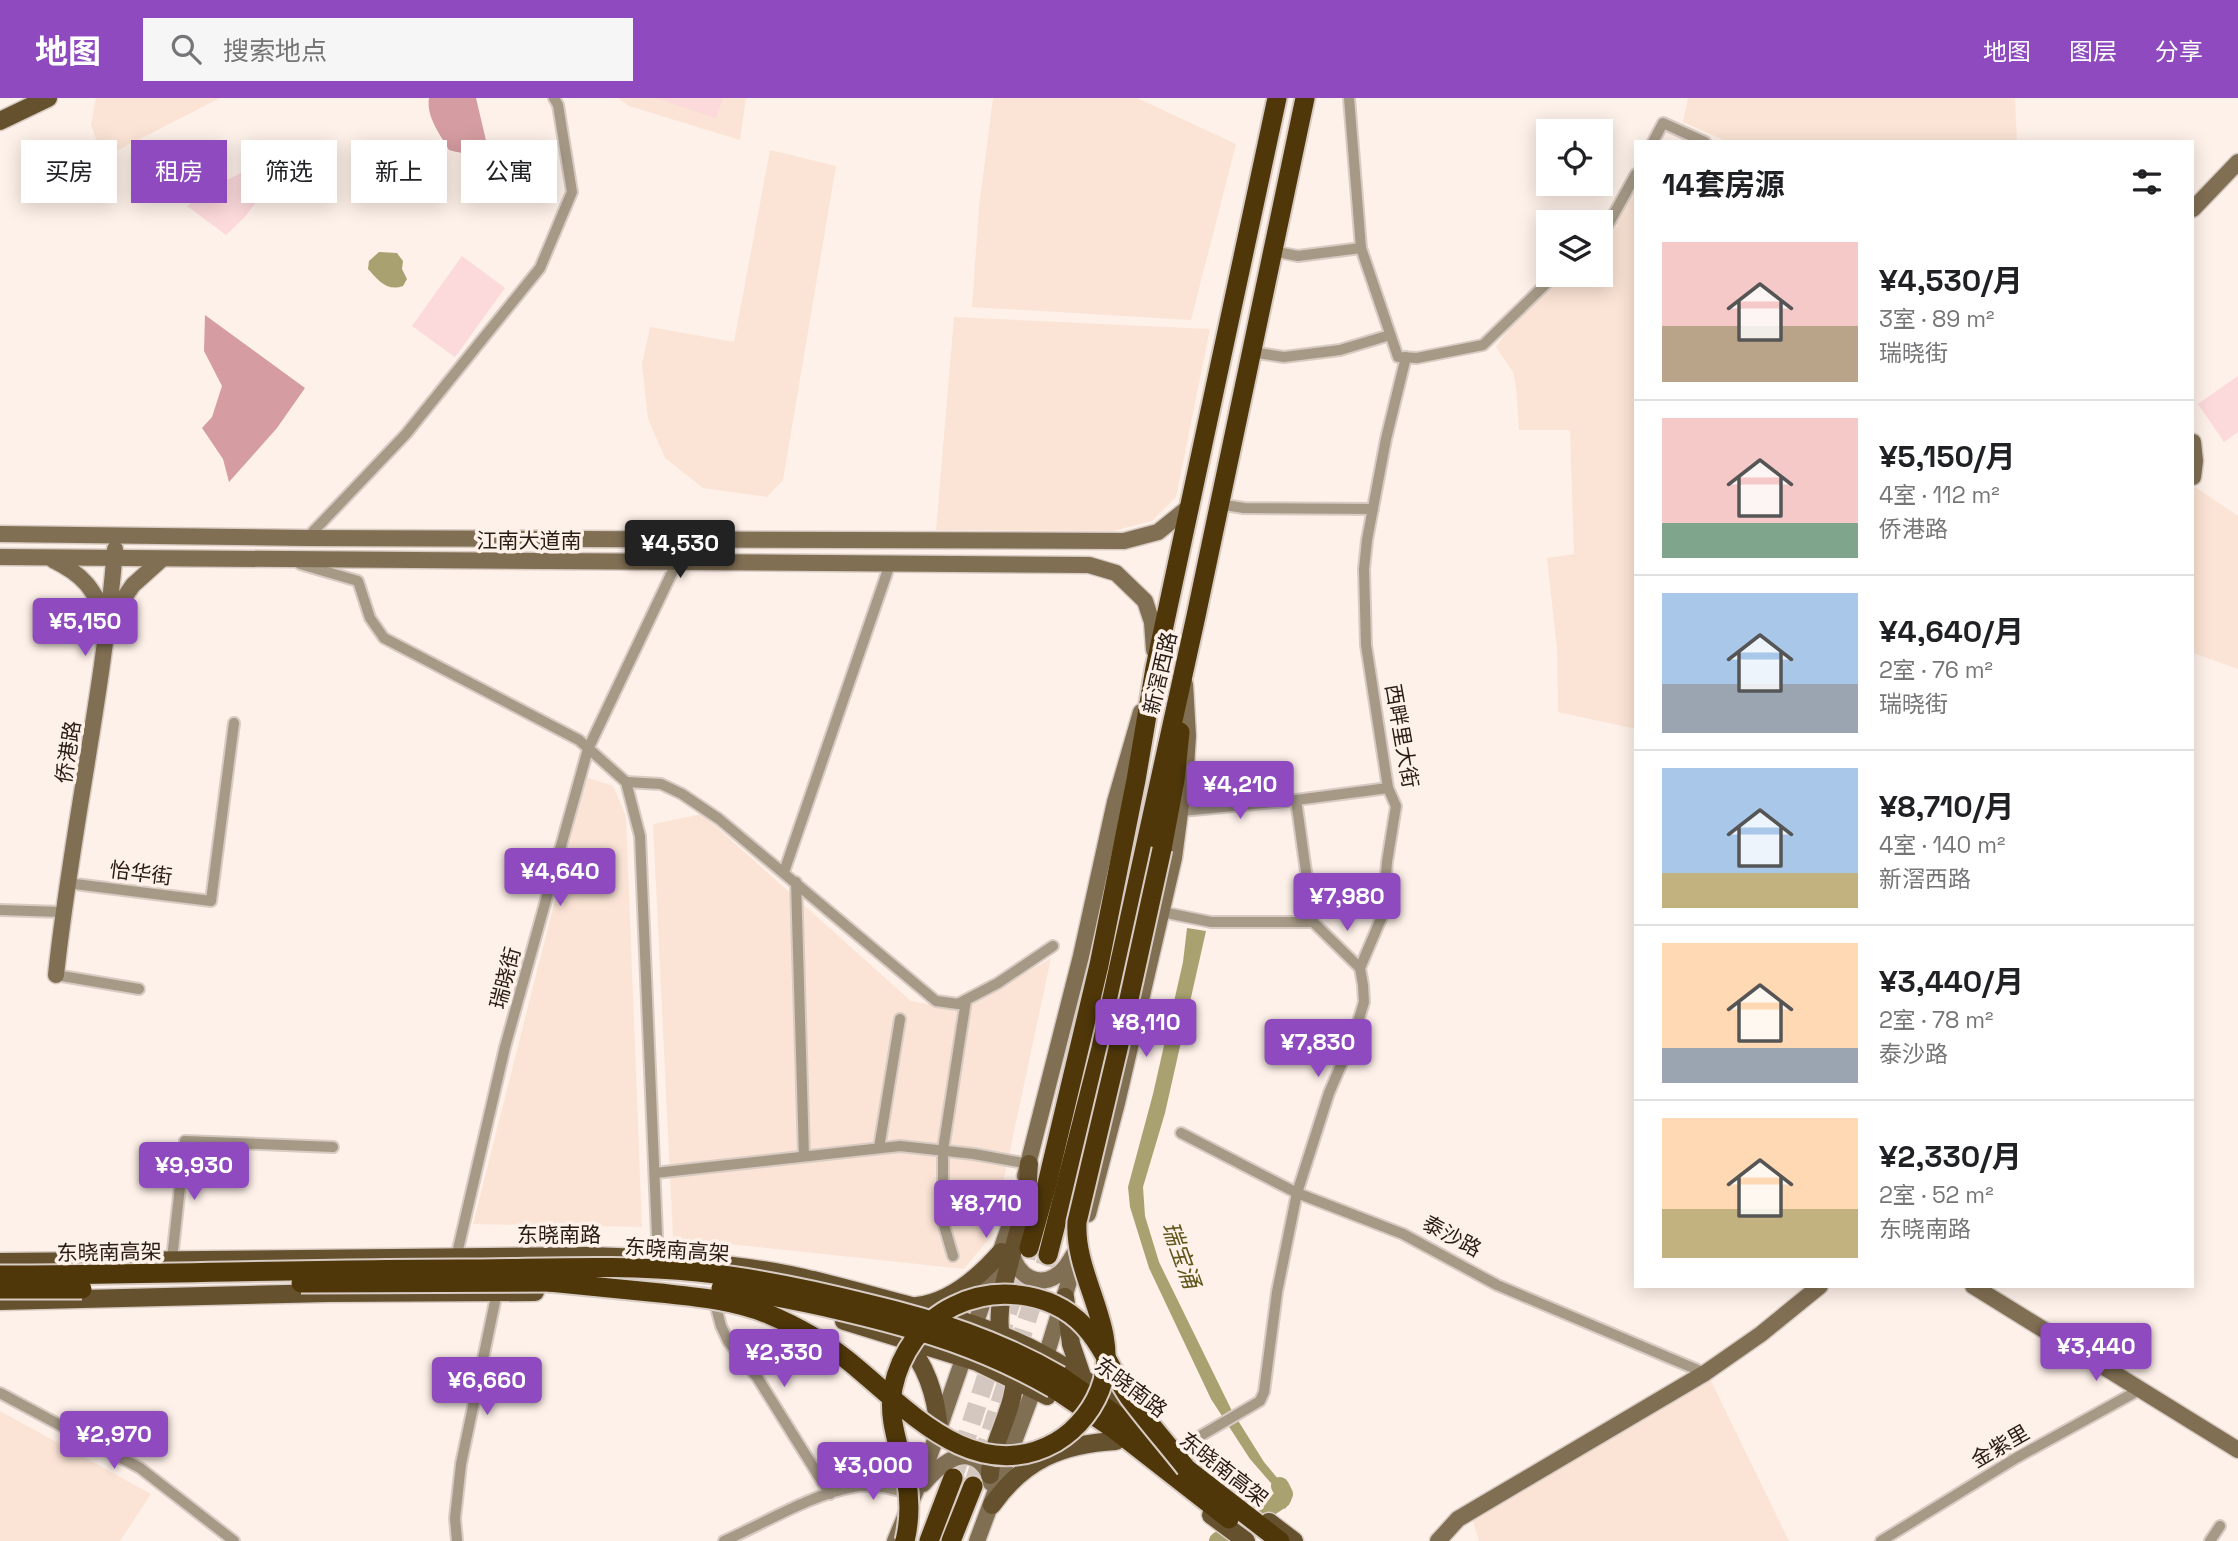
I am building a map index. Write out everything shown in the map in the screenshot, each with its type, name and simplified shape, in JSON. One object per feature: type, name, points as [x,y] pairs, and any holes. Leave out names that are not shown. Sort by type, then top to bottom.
[{"type":"highway","name":"新滘西路","points":[[1014,1251],[1050,1172],[1099,965],[1155,668],[1277,98]]},
{"type":"highway","name":"新滘西路","points":[[1048,1255],[1101,1048],[1304,98]]},
{"type":"highway","points":[[549,1282],[714,1299],[768,1314],[812,1335],[835,1351],[928,1428],[952,1442],[977,1451],[1003,1455],[1030,1453],[1066,1436],[1078,1425],[1093,1404],[1105,1367],[1104,1331],[1080,1261],[1077,1222],[1162,849],[1178,751],[1184,668]]},
{"type":"highway","name":"东晓南高架","points":[[1,1269],[583,1268],[671,1270],[754,1279],[901,1312],[952,1326],[994,1342],[1042,1366],[1090,1395],[1184,1461],[1280,1541]]},
{"type":"highway","name":"东晓南高架","points":[[0,1289],[549,1282],[660,1284],[766,1295],[904,1326],[966,1345],[1031,1376],[1095,1416],[1258,1541]]},
{"type":"highway","points":[[905,1541],[909,1522],[908,1491],[892,1420],[892,1391],[899,1366],[914,1339],[937,1317],[960,1303],[986,1295],[1018,1294],[1047,1301],[1071,1315],[1090,1333],[1131,1399],[1184,1461]]},
{"type":"highway","points":[[929,1541],[953,1478]]},
{"type":"highway","points":[[951,1541],[972,1486]]},
{"type":"main road","points":[[0,121],[48,98]]},
{"type":"main road","points":[[2194,208],[2238,162]]},
{"type":"main road","points":[[2194,452],[2194,469]]},
{"type":"main road","name":"江南大道南","points":[[0,534],[1124,541],[1158,532],[1189,507]]},
{"type":"main road","name":"侨港路","points":[[56,975],[62,912],[109,620],[116,536]]},
{"type":"main road","name":"江南大道南","points":[[0,557],[1089,565],[1116,573],[1146,601],[1152,622],[1155,668]]},
{"type":"main road","points":[[48,557],[75,571],[84,579],[109,620],[133,584],[162,559]]},
{"type":"main road","points":[[1034,1388],[1006,1353],[999,1325],[1001,1305],[1027,1195],[1029,1164],[1081,956],[1120,781],[1155,668]]},
{"type":"main road","points":[[977,1541],[1046,1356],[1065,1297],[1117,1103],[1162,912],[1182,811],[1188,736],[1184,668]]},
{"type":"main road","points":[[1014,1251],[1015,1265],[1026,1276],[1045,1280],[1059,1274],[1081,1241]]},
{"type":"main road","points":[[902,1337],[914,1326],[917,1313],[914,1307],[936,1302],[959,1290],[1014,1251]]},
{"type":"main road","points":[[895,1541],[939,1430],[976,1325],[1014,1251]]},
{"type":"main road","name":"东晓南路","points":[[1,1269],[172,1259],[589,1256],[658,1258],[789,1275],[854,1289],[1000,1334],[1046,1356],[1083,1379],[1162,1438]]},
{"type":"main road","points":[[1438,1541],[1458,1519],[1705,1373],[1761,1334],[1818,1288]]},
{"type":"main road","points":[[1976,1288],[2238,1450]]},
{"type":"main road","points":[[0,1301],[328,1293],[625,1291],[713,1296],[810,1313],[902,1337],[964,1357],[1034,1388],[1116,1441],[1246,1541]]},
{"type":"main road","points":[[1065,1297],[1071,1344],[1083,1379]]},
{"type":"main road","points":[[976,1325],[1002,1352],[1013,1369],[1014,1379],[1012,1394],[994,1447],[990,1475],[992,1504]]},
{"type":"main road","points":[[902,1337],[915,1352],[926,1373],[935,1399],[939,1430]]},
{"type":"main road","points":[[992,1504],[1013,1478],[1042,1460],[1071,1447],[1116,1441]]},
{"type":"main road","points":[[915,1494],[941,1465],[958,1457],[978,1460],[990,1475]]},
{"type":"main road","points":[[1184,1461],[1294,1541]]},
{"type":"street","points":[[307,538],[406,434],[540,268],[572,192],[558,106],[554,98]]},
{"type":"street","points":[[1349,98],[1361,248],[1390,335],[1402,357],[1417,358],[1483,345],[1543,287]]},
{"type":"street","points":[[1654,140],[1663,122],[1701,140]]},
{"type":"street","points":[[1613,216],[1634,178]]},
{"type":"street","points":[[1272,251],[1298,256],[1361,248]]},
{"type":"street","points":[[1251,352],[1284,357],[1340,350],[1390,335]]},
{"type":"street","name":"西畔里大街","points":[[1184,1461],[1195,1439],[1260,1401],[1264,1392],[1277,1292],[1297,1192],[1329,1093],[1354,1035],[1364,1002],[1360,968],[1383,914],[1387,862],[1396,806],[1388,788],[1366,645],[1364,569],[1402,357]]},
{"type":"street","points":[[1219,504],[1244,508],[1373,509]]},
{"type":"street","points":[[291,561],[358,581],[370,618],[384,638],[579,740],[626,782],[640,835],[658,1258]]},
{"type":"street","name":"瑞晓街","points":[[456,1258],[505,1047],[588,748],[677,562]]},
{"type":"street","points":[[784,872],[890,564]]},
{"type":"street","name":"怡华街","points":[[67,883],[211,901],[234,723]]},
{"type":"street","points":[[626,782],[661,785],[682,794],[719,820],[936,1000],[958,1004],[998,983],[1054,946]]},
{"type":"street","points":[[1182,811],[1388,788]]},
{"type":"street","points":[[1296,800],[1313,922],[1360,968]]},
{"type":"street","points":[[796,882],[804,1156]]},
{"type":"street","points":[[0,910],[62,912]]},
{"type":"street","points":[[1162,912],[1211,922],[1313,922]]},
{"type":"street","points":[[56,975],[139,989]]},
{"type":"street","points":[[953,1256],[943,1222],[943,1150],[966,1000]]},
{"type":"street","points":[[879,1148],[900,1019]]},
{"type":"street","name":"泰沙路","points":[[1181,1133],[1297,1192],[1403,1234],[1497,1285],[1705,1373]]},
{"type":"street","points":[[172,1259],[185,1141],[333,1147]]},
{"type":"street","points":[[655,1172],[900,1146],[974,1154],[1029,1164]]},
{"type":"street","points":[[457,1541],[455,1518],[461,1464],[497,1292]]},
{"type":"street","points":[[713,1296],[728,1341],[758,1377],[830,1494]]},
{"type":"street","name":"金紫里","points":[[1881,1541],[2016,1458],[2141,1389]]},
{"type":"street","points":[[0,1393],[141,1468],[234,1541]]},
{"type":"street","points":[[724,1541],[830,1494],[855,1486],[878,1486],[915,1494]]},
{"type":"street","points":[[2210,1541],[2220,1526]]},
{"type":"shaded area","points":[[96,98],[220,98],[138,140],[131,140],[131,144],[117,151],[117,140],[96,140],[91,125]]},
{"type":"shaded area","points":[[429,98],[476,98],[486,140],[461,140],[461,153],[449,150],[447,140],[443,140],[432,119]]},
{"type":"shaded area","points":[[618,98],[746,98],[740,140],[629,106]]},
{"type":"shaded area","points":[[655,98],[723,98],[716,118]]},
{"type":"shaded area","points":[[993,98],[1137,98],[1236,144],[1191,320],[972,307],[979,207]]},
{"type":"shaded area","points":[[1688,98],[2015,98],[2017,140],[1724,140],[1683,122]]},
{"type":"shaded area","points":[[770,150],[836,166],[783,480],[767,497],[703,488],[665,458],[648,419],[642,364],[650,327],[734,342]]},
{"type":"shaded area","points":[[241,173],[241,203],[255,203],[226,235],[187,206],[191,203],[227,203],[227,180]]},
{"type":"shaded area","points":[[1634,176],[1634,729],[1558,712],[1557,649],[1547,558],[1574,554],[1570,430],[1519,430],[1513,372],[1496,347],[1548,287],[1613,287],[1613,228],[1620,226],[1613,224],[1613,215]]},
{"type":"shaded area","points":[[379,252],[397,253],[403,261],[402,269],[407,279],[403,286],[388,286],[368,269],[369,261]]},
{"type":"shaded area","points":[[462,256],[505,288],[455,357],[412,326]]},
{"type":"shaded area","points":[[205,315],[305,388],[277,428],[229,482],[223,459],[202,428],[212,417],[222,386],[204,351]]},
{"type":"shaded area","points":[[954,317],[1210,329],[1176,497],[1152,521],[1113,531],[936,530]]},
{"type":"shaded area","points":[[2238,376],[2238,432],[2224,442],[2198,404]]},
{"type":"shaded area","points":[[2194,488],[2238,516],[2238,669],[2194,653]]},
{"type":"shaded area","points":[[586,777],[613,786],[626,816],[642,1227],[473,1224]]},
{"type":"shaded area","points":[[702,814],[911,1001],[962,1010],[1051,958],[992,1235],[964,1269],[673,1238],[653,824]]},
{"type":"shaded area","points":[[1187,928],[1206,931],[1165,1113],[1143,1187],[1145,1216],[1159,1262],[1232,1411],[1264,1462],[1289,1492],[1291,1500],[1285,1509],[1272,1499],[1278,1491],[1250,1459],[1211,1399],[1149,1268],[1130,1207],[1128,1187],[1153,1094],[1183,962]]},
{"type":"shaded area","points":[[1709,1377],[1789,1541],[1479,1541],[1472,1518]]},
{"type":"shaded area","points":[[0,1411],[151,1494],[120,1541],[0,1541]]},
{"type":"waterway","name":"瑞宝涌","points":[[1218,1541],[1282,1499],[1284,1494],[1280,1486]]},
{"type":"tunnel","points":[[953,1478],[1029,1248]]},
{"type":"tunnel","points":[[973,1486],[1048,1255]]}]
